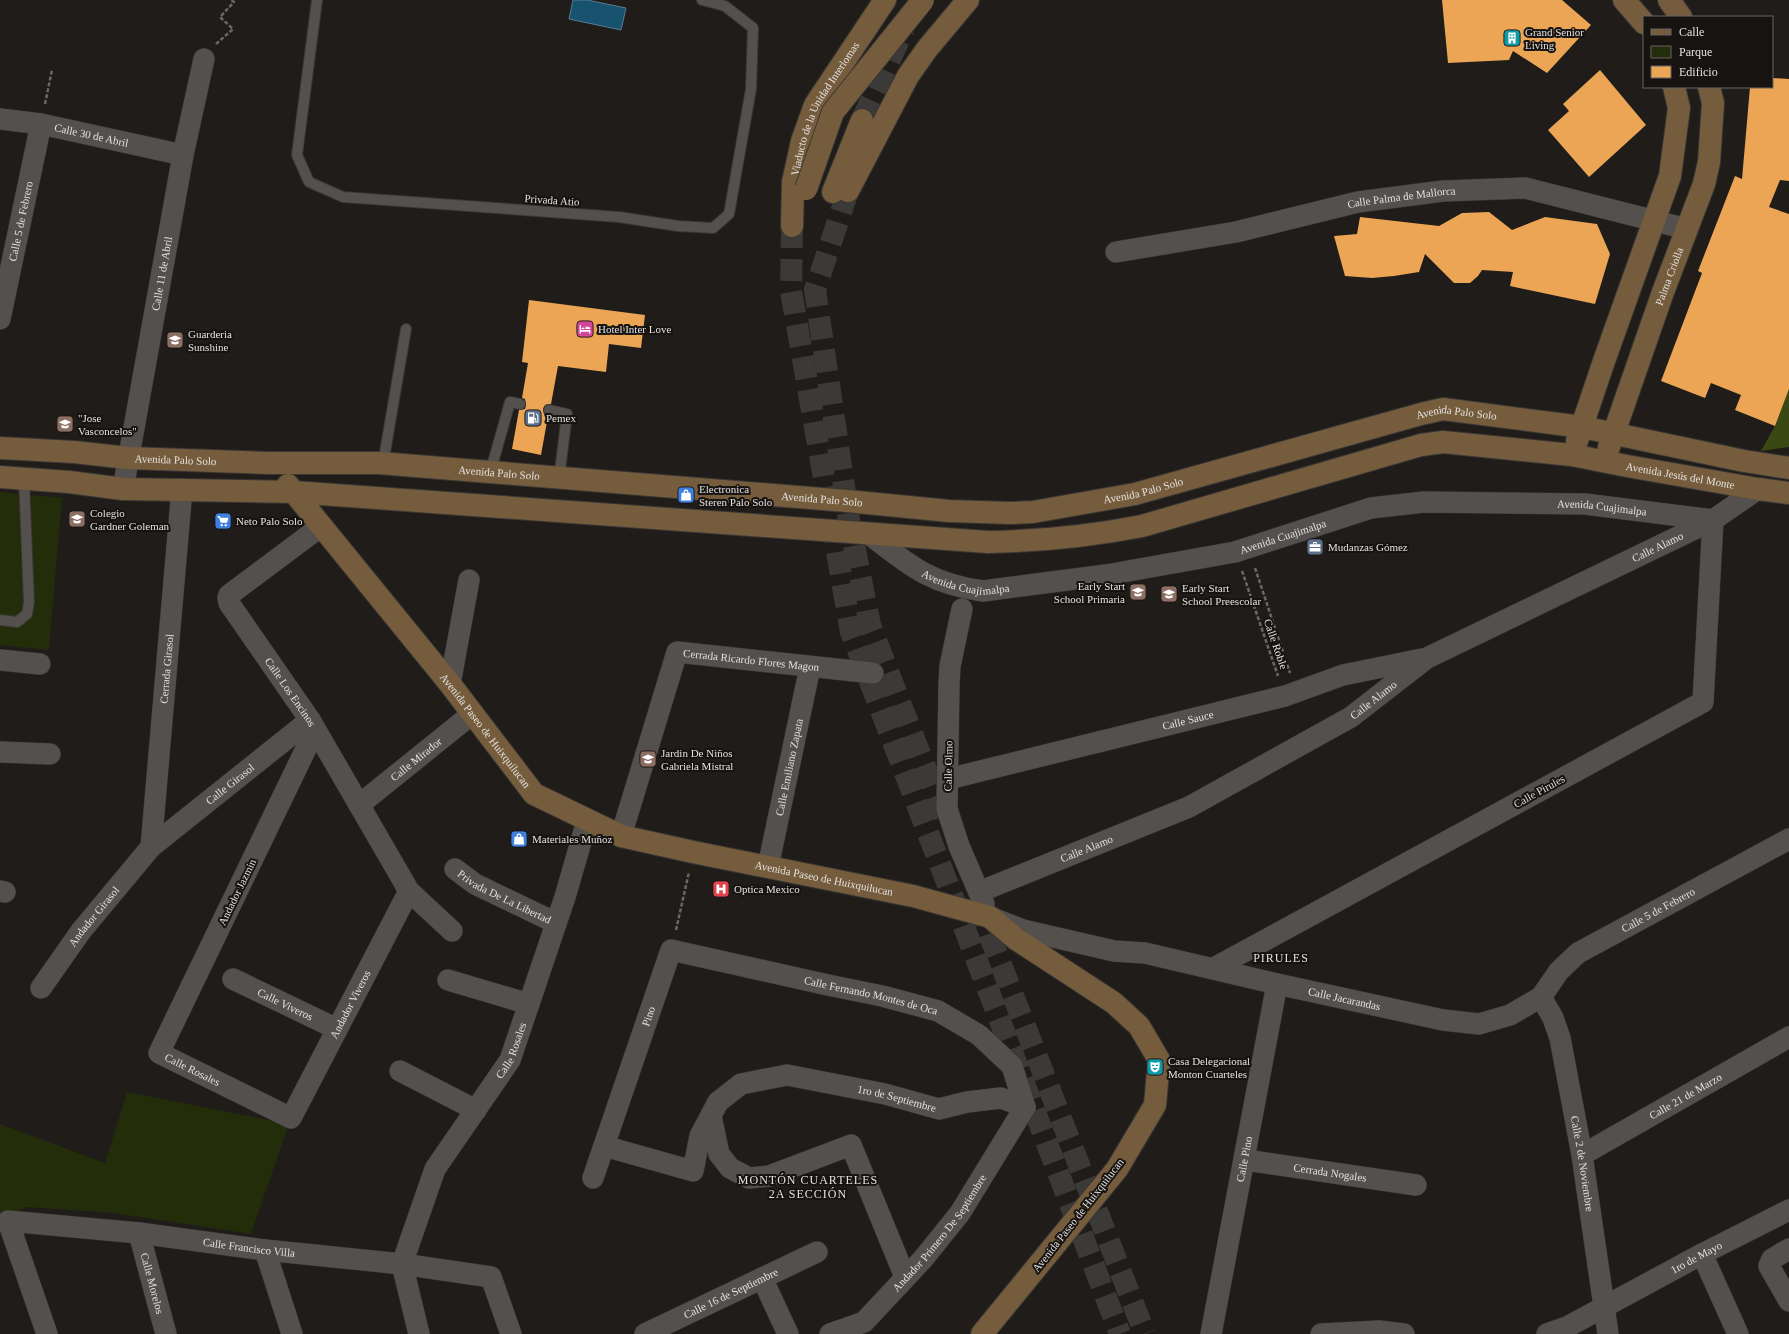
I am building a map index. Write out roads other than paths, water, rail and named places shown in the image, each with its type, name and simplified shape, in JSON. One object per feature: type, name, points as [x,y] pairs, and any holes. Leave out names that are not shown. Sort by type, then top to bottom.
[{"type":"main road","name":"Viaducto de la Unidad Interlomas","points":[[885,0],[815,105],[802,141],[793,182],[792,226],[833,112],[922,1]]},
{"type":"main road","points":[[862,120],[840,191],[908,76],[927,48],[968,0]]},
{"type":"main road","points":[[1624,0],[1643,22]]},
{"type":"main road","points":[[1669,0],[1680,16]]},
{"type":"main road","points":[[0,477],[69,482],[123,489],[293,492],[988,542],[1046,540],[1101,534],[1135,527],[1231,501],[1421,445],[1443,442],[1572,455],[1629,288],[1656,220],[1670,176],[1674,157],[1679,108],[1674,88]]},
{"type":"main road","name":"Palma Criolla","points":[[1604,461],[1663,292],[1704,184],[1709,162],[1713,103],[1709,88]]},
{"type":"main road","points":[[1595,390],[1626,398]]},
{"type":"main road","name":"Avenida Palo Solo","points":[[0,448],[74,452],[128,458],[268,463],[383,464],[640,484],[949,512],[1010,513],[1033,512],[1135,494],[1443,409],[1582,427]]},
{"type":"main road","points":[[1582,427],[1744,461],[1789,468]]},
{"type":"main road","name":"Avenida Jesús del Monte","points":[[1572,455],[1758,489],[1789,492]]},
{"type":"main road","name":"Avenida Paseo de Huixquilucan","points":[[268,463],[450,684],[534,794],[620,836],[913,896],[990,917],[1016,939],[1114,1003],[1139,1026],[1160,1060],[1155,1105],[1117,1169],[982,1334]]},
{"type":"main road","points":[[1221,470],[1231,501]]},
{"type":"main road","points":[[638,517],[640,484]]},
{"type":"street","name":"Calle 11 de Abril","points":[[123,489],[183,155],[204,59]]},
{"type":"street","name":"Calle 30 de Abril","points":[[0,119],[41,124],[183,155]]},
{"type":"street","name":"Calle 5 de Febrero","points":[[0,319],[41,124]]},
{"type":"street","name":"Calle Palma de Mallorca","points":[[1116,252],[1236,232],[1358,202],[1443,191],[1526,188],[1656,220],[1687,230]]},
{"type":"street","name":"Cerrada Girasol","points":[[151,847],[182,489]]},
{"type":"street","name":"Calle Alamo","points":[[979,892],[1189,807],[1352,717],[1427,658],[1713,520],[1758,489]]},
{"type":"street","name":"Avenida Cuajimalpa","points":[[869,534],[911,566],[933,579],[967,589],[983,591],[1106,575],[1242,550],[1371,508],[1424,502],[1584,504],[1713,520]]},
{"type":"street","name":"Calle Pirules","points":[[1214,968],[1703,702],[1713,520]]},
{"type":"street","name":"Calle Los Encinos","points":[[320,527],[229,595],[229,604],[312,725],[409,891],[452,931]]},
{"type":"street","points":[[450,684],[469,580]]},
{"type":"street","name":"Calle Olmo","points":[[962,609],[950,666],[947,809],[959,846],[990,917]]},
{"type":"street","name":"Cerrada Ricardo Flores Magon","points":[[620,836],[677,652],[873,673]]},
{"type":"street","name":"Calle Sauce","points":[[948,779],[1291,694],[1343,675],[1427,658]]},
{"type":"street","points":[[0,660],[40,664]]},
{"type":"street","name":"Calle Emiliano Zapata","points":[[768,867],[810,667]]},
{"type":"street","name":"Calle Mirador","points":[[358,805],[472,714]]},
{"type":"street","name":"Calle Girasol","points":[[151,847],[312,725]]},
{"type":"street","name":"Andador Jazmin","points":[[159,1053],[312,725]]},
{"type":"street","points":[[0,752],[50,754]]},
{"type":"street","name":"Calle Rosales","points":[[402,1264],[435,1169],[510,1060],[556,923],[587,821]]},
{"type":"street","name":"Calle 5 de Febrero","points":[[1541,997],[1559,971],[1578,953],[1789,839]]},
{"type":"street","name":"Andador Girasol","points":[[41,988],[81,931],[151,847]]},
{"type":"street","name":"Privada De La Libertad","points":[[455,869],[475,884],[556,923]]},
{"type":"street","name":"Andador Viveros","points":[[291,1118],[409,891]]},
{"type":"street","name":"Calle Jacarandas","points":[[990,917],[1023,930],[1114,951],[1145,953],[1277,984],[1443,1020],[1479,1024],[1510,1016],[1541,997]]},
{"type":"street","name":"Calle Fernando Montes de Oca","points":[[671,950],[828,986],[882,996],[938,1011],[979,1035],[1012,1066],[1025,1107]]},
{"type":"street","name":"Pino","points":[[593,1178],[671,950]]},
{"type":"street","name":"Calle Viveros","points":[[233,978],[337,1029]]},
{"type":"street","points":[[448,980],[528,1004]]},
{"type":"street","name":"Calle Pino","points":[[1211,1334],[1277,984]]},
{"type":"street","name":"Calle 2 de Noviembre","points":[[1541,997],[1553,1018],[1560,1038],[1582,1155],[1608,1334]]},
{"type":"street","name":"Calle 21 de Marzo","points":[[1582,1155],[1789,1037]]},
{"type":"street","name":"Calle Rosales","points":[[159,1053],[291,1118]]},
{"type":"street","points":[[400,1071],[476,1110]]},
{"type":"street","name":"1ro de Septiembre","points":[[604,1146],[693,1171],[700,1136],[718,1102],[741,1084],[787,1075],[886,1094],[939,1109],[967,1102],[1001,1098],[1025,1107]]},
{"type":"street","name":"Andador Primero De Septiembre","points":[[830,1334],[867,1328],[905,1277],[960,1213],[1025,1107]]},
{"type":"street","points":[[711,1116],[719,1154],[730,1168],[748,1178],[769,1176],[851,1146],[905,1277]]},
{"type":"street","name":"Cerrada Nogales","points":[[1245,1160],[1416,1185]]},
{"type":"street","name":"1ro de Mayo","points":[[1547,1334],[1567,1327],[1702,1254],[1789,1210]]},
{"type":"street","name":"Calle Francisco Villa","points":[[46,1334],[8,1222],[139,1233],[265,1250],[402,1264],[491,1277],[511,1334]]},
{"type":"street","name":"Calle Morelos","points":[[139,1233],[166,1334]]},
{"type":"street","points":[[1789,1249],[1772,1259],[1769,1266],[1789,1301]]},
{"type":"street","points":[[265,1250],[292,1334]]},
{"type":"street","name":"Calle 16 de Septiembre","points":[[645,1334],[817,1252]]},
{"type":"street","points":[[1702,1254],[1738,1334]]},
{"type":"street","points":[[402,1264],[419,1334]]},
{"type":"street","points":[[762,1278],[788,1334]]},
{"type":"street","points":[[1321,1334],[1379,1331],[1404,1334]]},
{"type":"lane","name":"Privada Atio","points":[[317,0],[297,155],[309,182],[343,197],[619,217],[678,226],[713,228],[729,214],[751,89],[753,28],[725,6],[702,0]]},
{"type":"lane","points":[[383,464],[406,329]]},
{"type":"lane","points":[[490,473],[510,402],[520,404]]},
{"type":"lane","points":[[549,410],[568,414],[559,478]]},
{"type":"lane","points":[[0,620],[17,622],[27,614],[29,602],[24,479]]},
{"type":"water","points":[[573,0],[587,0],[626,8],[621,30],[569,19]]},
{"type":"tunnel","points":[[862,120],[904,29]]},
{"type":"tunnel","points":[[848,191],[815,290],[849,520],[870,625],[948,826]]},
{"type":"tunnel","points":[[792,226],[791,291],[851,632],[1120,1334]]},
{"type":"tunnel","points":[[977,903],[1145,1334]]},
{"type":"place","name":"Grand Senior Living","points":[[1512,38]]},
{"type":"place","name":"Hotel Inter Love","points":[[585,329]]},
{"type":"place","name":"Guarderia Sunshine","points":[[175,340]]},
{"type":"place","name":"Pemex","points":[[533,418]]},
{"type":"place","name":"\"Jose Vasconcelos\"","points":[[65,424]]},
{"type":"place","name":"Electronica Steren Palo Solo","points":[[686,495]]},
{"type":"place","name":"Colegio Gardner Goleman","points":[[77,519]]},
{"type":"place","name":"Neto Palo Solo","points":[[223,521]]},
{"type":"place","name":"Mudanzas Gómez","points":[[1315,547]]},
{"type":"place","name":"Early Start School Primaria","points":[[1138,592]]},
{"type":"place","name":"Early Start School Preescolar","points":[[1169,594]]},
{"type":"place","name":"Jardin De Niños Gabriela Mistral","points":[[648,759]]},
{"type":"place","name":"Materiales Muñoz","points":[[519,839]]},
{"type":"place","name":"Optica Mexico","points":[[721,889]]},
{"type":"place","name":"Casa Delegacional Monton Cuarteles","points":[[1155,1067]]},
{"type":"district","name":"PIRULES","points":[[1281,958]]},
{"type":"district","name":"MONTÓN CUARTELES 2A SECCIÓN","points":[[808,1187]]}]
